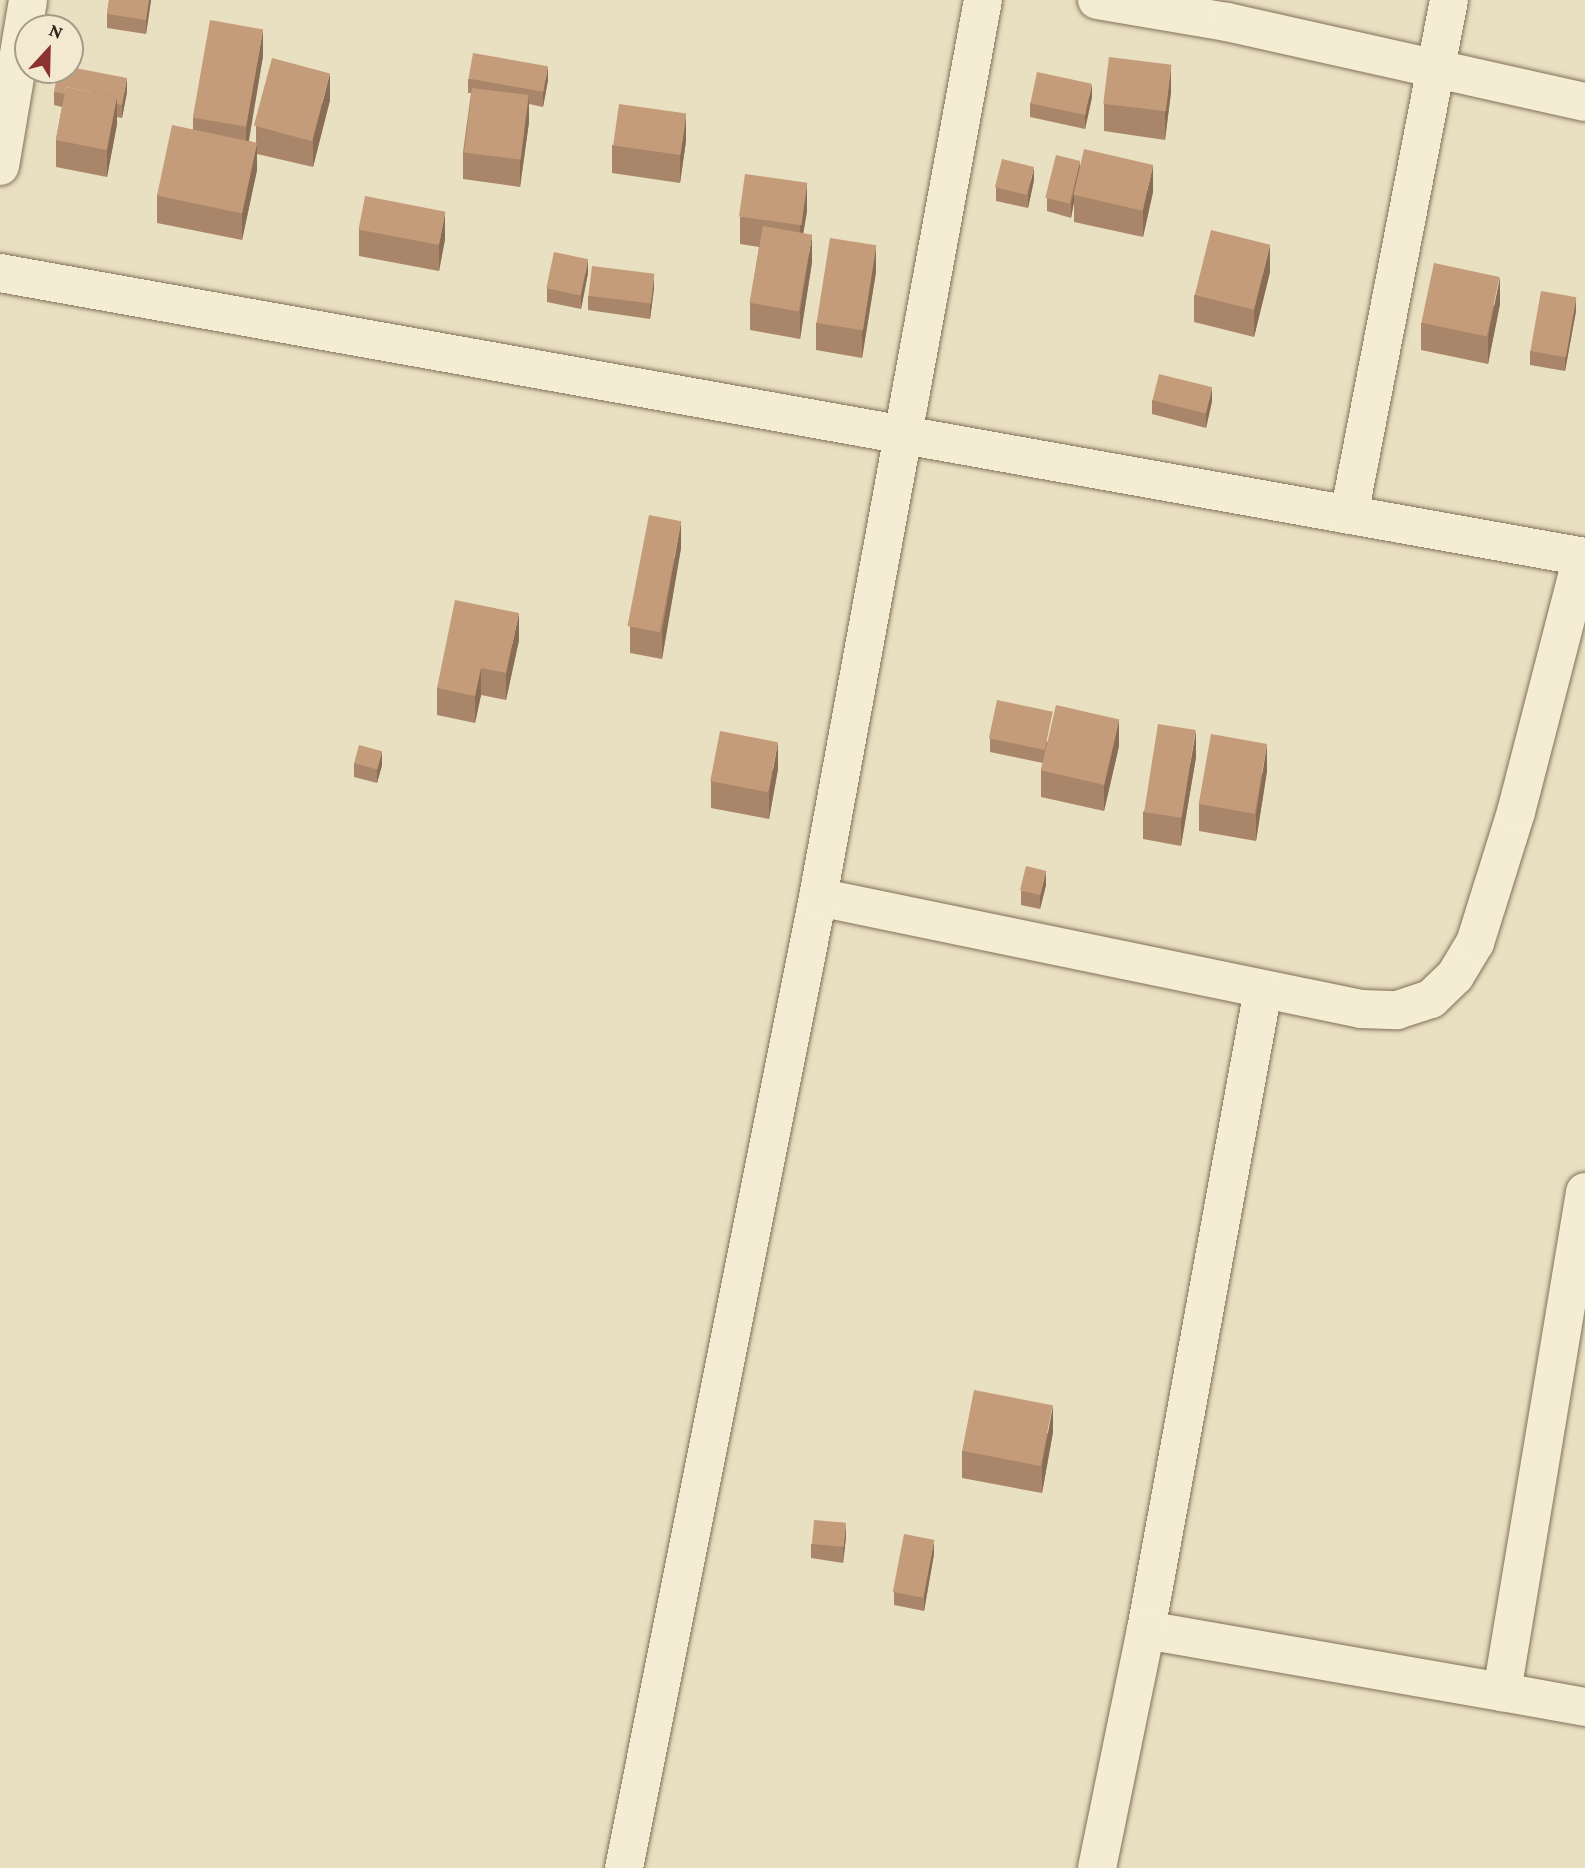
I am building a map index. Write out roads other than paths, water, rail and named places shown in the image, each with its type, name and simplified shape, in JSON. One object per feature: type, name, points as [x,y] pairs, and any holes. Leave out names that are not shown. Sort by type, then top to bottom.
[{"type":"street","points":[[0,166],[28,0]]},
{"type":"street","points":[[624,1868],[818,897],[983,0]]},
{"type":"street","points":[[1097,0],[1227,22],[1585,102]]},
{"type":"street","points":[[1349,515],[1449,0]]},
{"type":"street","points":[[0,273],[1583,557],[1516,812],[1475,943],[1455,976],[1431,999],[1398,1010],[1361,1009],[818,897]]},
{"type":"street","points":[[1097,1868],[1146,1630],[1263,990]]},
{"type":"street","points":[[1502,1692],[1585,1192]]},
{"type":"street","points":[[1146,1630],[1585,1707]]}]
